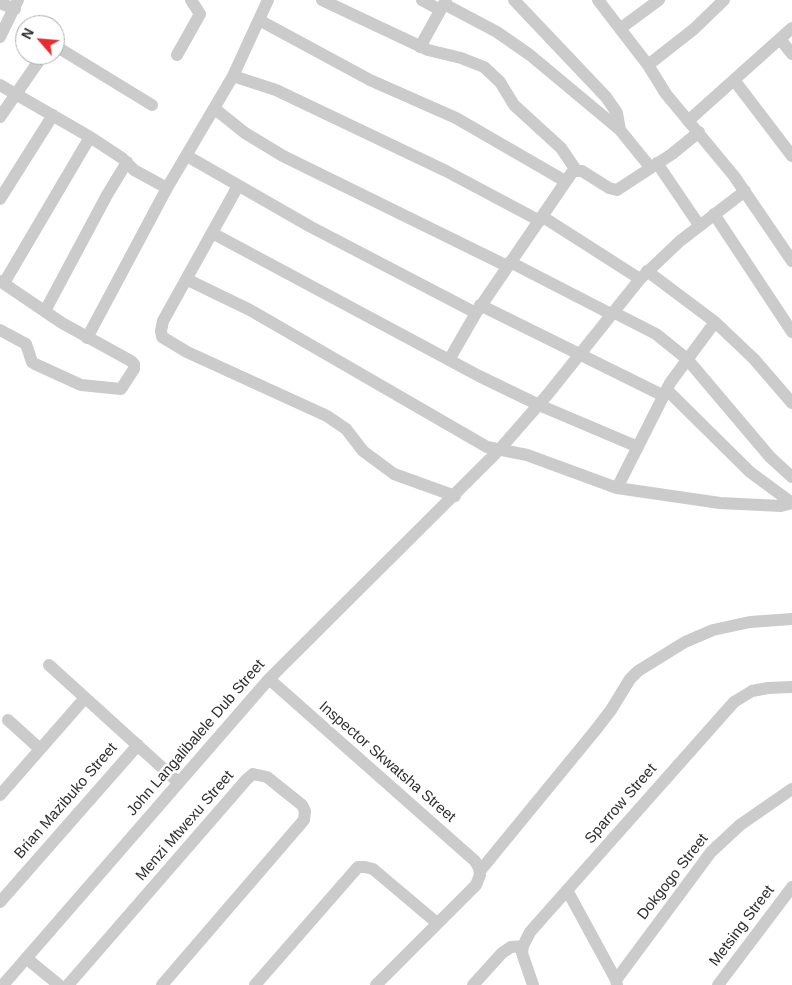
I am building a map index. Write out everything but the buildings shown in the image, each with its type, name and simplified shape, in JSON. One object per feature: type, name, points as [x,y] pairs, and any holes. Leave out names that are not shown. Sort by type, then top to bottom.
[{"type":"street","points":[[177,54],[200,14],[190,0]]},
{"type":"street","points":[[87,338],[167,188],[233,76],[268,0]]},
{"type":"street","points":[[322,0],[420,47],[476,63],[492,73],[514,105],[561,148],[576,170],[584,172],[609,188],[617,190],[698,132]]},
{"type":"street","points":[[422,0],[443,4],[497,32],[530,56],[620,130],[653,165],[698,226]]},
{"type":"street","points":[[514,0],[606,97],[617,113],[620,130]]},
{"type":"street","points":[[599,0],[648,65],[666,94],[744,191],[792,262]]},
{"type":"street","points":[[621,28],[659,0]]},
{"type":"street","points":[[648,65],[694,29],[724,0]]},
{"type":"street","points":[[0,3],[16,5],[0,37]]},
{"type":"street","points":[[420,47],[443,4]]},
{"type":"street","points":[[259,20],[370,80],[456,118],[565,181]]},
{"type":"street","points":[[688,121],[792,28]]},
{"type":"street","points":[[780,39],[792,54]]},
{"type":"street","points":[[65,52],[152,105]]},
{"type":"street","points":[[0,117],[36,65]]},
{"type":"street","points":[[233,76],[276,90],[446,171],[542,219],[644,275],[715,322],[754,359],[792,403]]},
{"type":"street","points":[[734,80],[792,156]]},
{"type":"street","points":[[0,85],[90,137],[127,162],[134,170],[167,188]]},
{"type":"street","points":[[215,109],[245,133],[282,156],[656,334],[687,358],[770,457],[792,477]]},
{"type":"street","points":[[0,199],[53,115]]},
{"type":"street","points":[[0,330],[26,344],[32,362],[39,367],[81,384],[121,389],[129,379],[134,364],[87,338],[2,282],[90,137]]},
{"type":"street","points":[[187,156],[311,227],[478,309],[665,393],[750,472],[792,503]]},
{"type":"street","points":[[45,311],[95,217],[127,162]]},
{"type":"street","points":[[449,360],[478,309],[542,219],[565,181],[576,170]]},
{"type":"street","points":[[238,186],[214,234],[161,327],[161,334],[166,340],[321,412],[346,429],[363,450],[394,474],[455,496]]},
{"type":"street","name":"John Langalibalele Dub Street","points":[[3,985],[269,679],[443,509],[499,450],[539,405],[579,353],[644,275],[698,226],[744,191]]},
{"type":"street","points":[[714,214],[792,332]]},
{"type":"street","points":[[214,234],[449,360],[539,405],[638,447]]},
{"type":"street","points":[[188,280],[250,310],[477,443],[499,450],[527,455],[617,488],[720,503],[773,506],[792,503]]},
{"type":"street","points":[[617,488],[665,393],[687,358],[715,322]]},
{"type":"street","points":[[376,985],[476,885],[480,871],[594,732],[611,710],[630,679],[638,671],[684,642],[713,630],[736,624],[792,619]]},
{"type":"street","points":[[49,665],[178,782]]},
{"type":"street","name":"Inspector Skwatsha Street","points":[[269,679],[475,861],[480,871]]},
{"type":"street","name":"Sparrow Street","points":[[522,946],[530,932],[734,702],[752,691],[792,687]]},
{"type":"street","points":[[0,795],[85,698]]},
{"type":"street","points":[[8,720],[40,749]]},
{"type":"street","name":"Brian Mazibuko Street","points":[[0,902],[4,888],[138,744]]},
{"type":"street","name":"Menzi Mtwexu Street","points":[[68,985],[247,779],[253,774],[267,777],[302,805],[305,811],[304,820],[162,985]]},
{"type":"street","name":"Dokgogo Street","points":[[567,890],[617,982],[711,852],[740,825],[792,789]]},
{"type":"street","points":[[255,985],[358,868],[365,866],[373,869],[438,923]]},
{"type":"street","name":"Metsing Street","points":[[718,985],[792,887]]},
{"type":"street","points":[[473,985],[507,949],[522,946],[523,960],[533,985]]},
{"type":"street","points":[[26,958],[59,985]]}]
